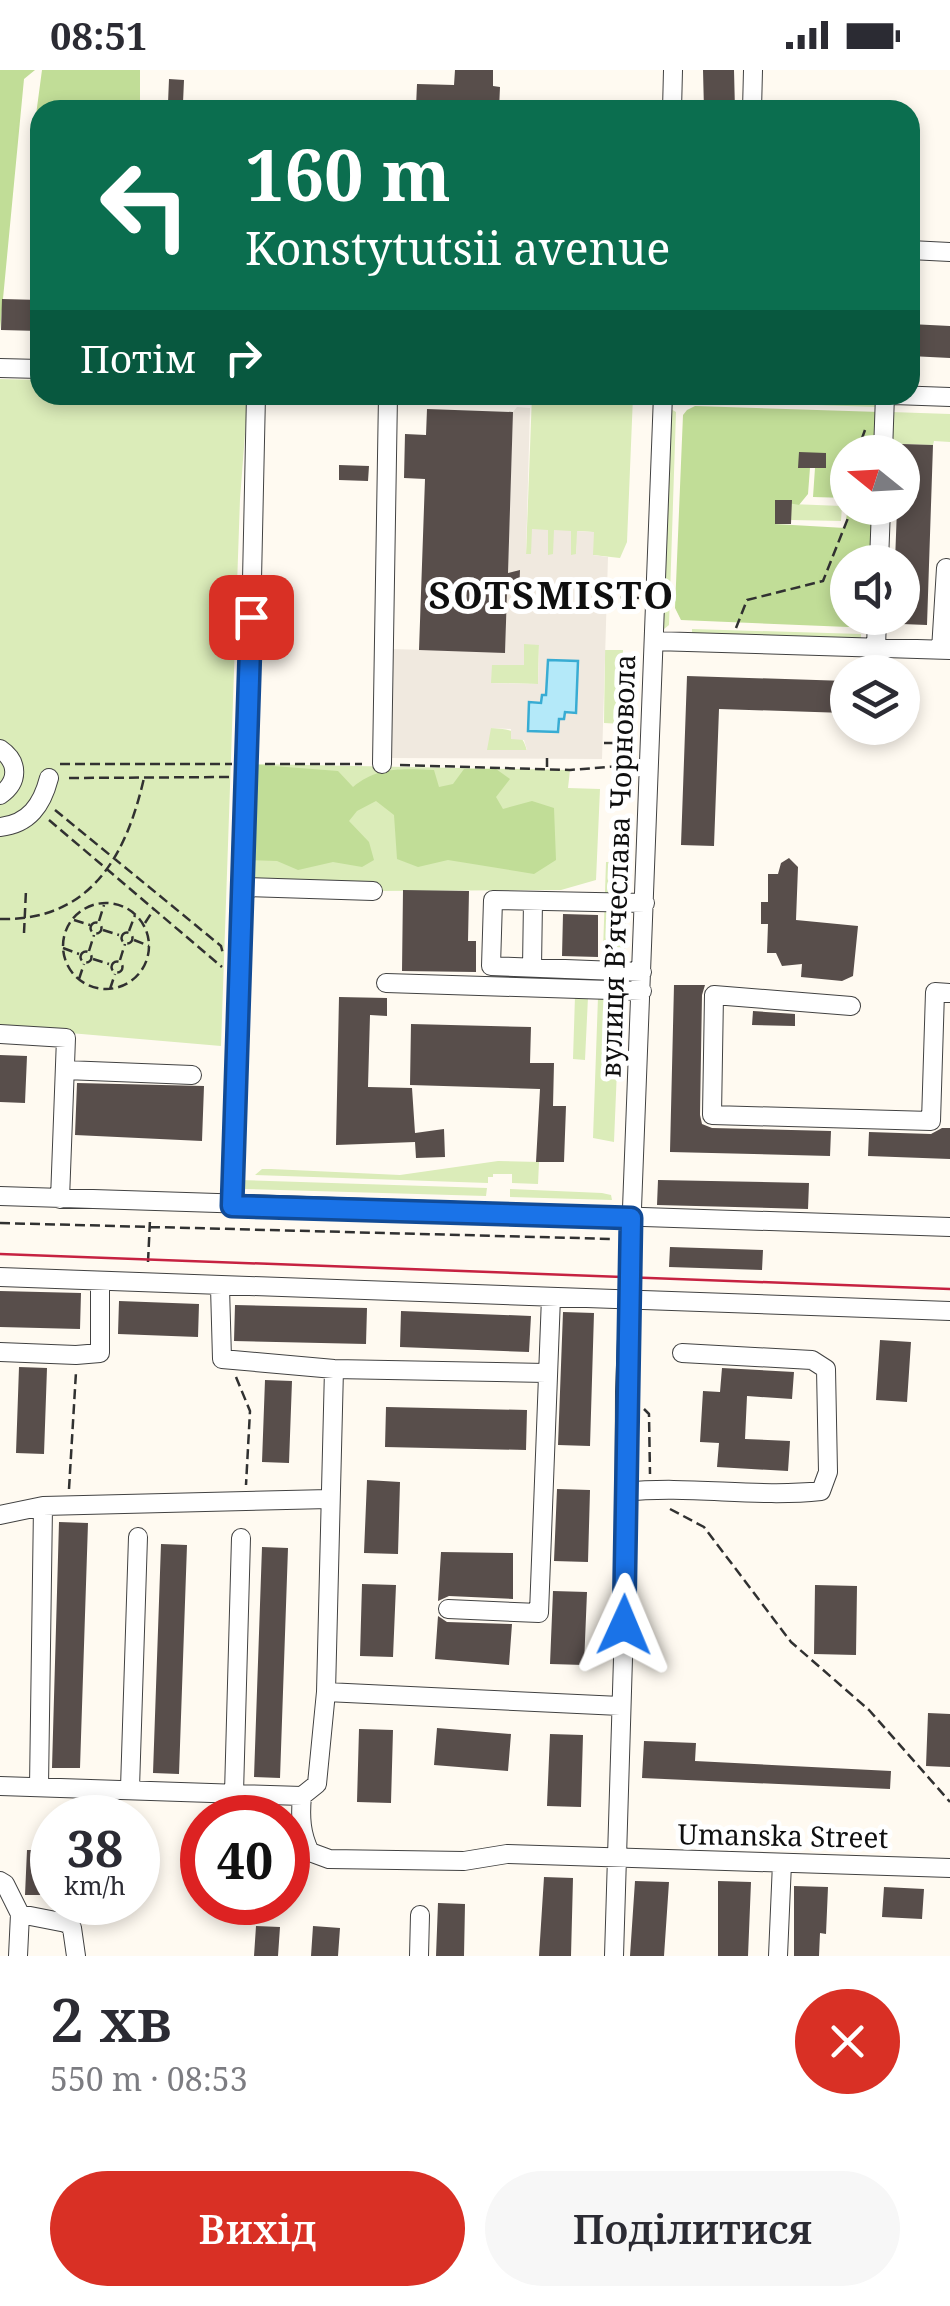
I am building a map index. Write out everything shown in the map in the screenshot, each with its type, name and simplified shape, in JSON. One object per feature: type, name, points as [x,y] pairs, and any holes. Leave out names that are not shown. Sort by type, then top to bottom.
[{"type":"street","points":[[672,100],[673,70]]},
{"type":"street","points":[[752,70],[752,100]]},
{"type":"street","points":[[920,250],[950,252]]},
{"type":"street","points":[[0,368],[30,370]]},
{"type":"street","points":[[920,396],[950,397]]},
{"type":"street","points":[[232,1206],[248,771],[256,405]]},
{"type":"street","points":[[382,764],[388,405]]},
{"type":"street","name":"вулиця Вʼячеслава Чорновола","points":[[614,1956],[625,1392],[663,405]]},
{"type":"street","points":[[883,435],[884,405]]},
{"type":"street","points":[[654,640],[946,650],[946,568],[950,568]]},
{"type":"street","points":[[876,635],[876,648]]},
{"type":"street","points":[[0,749],[10,756],[15,775],[10,787],[0,795]]},
{"type":"street","points":[[0,827],[12,826],[39,804],[50,771]]},
{"type":"street","points":[[244,887],[373,891]]},
{"type":"street","points":[[642,981],[491,966],[492,900],[645,904]]},
{"type":"street","points":[[532,968],[533,901]]},
{"type":"street","points":[[386,983],[642,981]]},
{"type":"street","points":[[851,1006],[714,994],[712,1115],[931,1121],[935,992],[950,993]]},
{"type":"street","points":[[0,1034],[66,1038],[60,1199]]},
{"type":"street","points":[[65,1070],[192,1075]]},
{"type":"street","points":[[0,1196],[950,1227]]},
{"type":"street","points":[[0,1277],[950,1312]]},
{"type":"street","points":[[0,1352],[100,1353],[100,1282]]},
{"type":"street","points":[[220,1287],[222,1360],[334,1369],[546,1373]]},
{"type":"street","points":[[448,1609],[539,1613],[551,1298]]},
{"type":"street","points":[[624,1492],[821,1491],[828,1472],[826,1369],[812,1360],[682,1352]]},
{"type":"street","points":[[303,1795],[317,1784],[326,1692],[334,1369]]},
{"type":"street","points":[[0,1515],[43,1506],[329,1499]]},
{"type":"street","points":[[38,1786],[43,1506]]},
{"type":"street","points":[[130,1788],[138,1537]]},
{"type":"street","points":[[234,1793],[241,1538]]},
{"type":"street","points":[[326,1692],[620,1706]]},
{"type":"street","points":[[0,1786],[279,1795]]},
{"type":"street","name":"Umanska Street","points":[[310,1852],[329,1858],[464,1861],[508,1854],[950,1868]]},
{"type":"street","points":[[778,1956],[782,1863]]},
{"type":"street","points":[[0,1882],[5,1884],[20,1914],[18,1956]]},
{"type":"street","points":[[20,1914],[66,1922],[72,1928],[76,1956]]},
{"type":"street","points":[[419,1956],[420,1915]]},
{"type":"path","points":[[735,644],[736,625],[747,600],[822,581],[845,525]]},
{"type":"path","points":[[607,601],[646,598]]},
{"type":"path","points":[[604,743],[617,744],[616,768]]},
{"type":"path","points":[[547,758],[547,769]]},
{"type":"path","points":[[50,771],[130,764],[248,771]]},
{"type":"path","points":[[130,764],[130,778]]},
{"type":"path","points":[[50,771],[144,778],[382,764],[547,769],[649,764]]},
{"type":"path","points":[[0,919],[44,916],[70,902],[109,870],[135,820],[144,778]]},
{"type":"path","points":[[39,804],[116,860],[220,946],[227,971],[39,804]]},
{"type":"path","points":[[24,934],[26,890]]},
{"type":"path","points":[[91,926],[98,922],[105,903]]},
{"type":"path","points":[[105,903],[123,906],[136,914],[144,924],[149,946],[137,976],[110,989],[97,988],[79,979],[65,960],[65,932],[72,919],[82,910],[105,903]]},
{"type":"path","points":[[144,924],[154,908]]},
{"type":"path","points":[[136,914],[129,933],[132,940],[149,946]]},
{"type":"path","points":[[72,919],[91,926],[94,933],[88,952],[92,959]]},
{"type":"path","points":[[98,922],[102,930]]},
{"type":"path","points":[[94,933],[129,933]]},
{"type":"path","points":[[110,989],[116,973],[122,969],[122,936]]},
{"type":"path","points":[[125,944],[132,940]]},
{"type":"path","points":[[64,948],[81,955],[84,962],[79,979]]},
{"type":"path","points":[[81,955],[88,952]]},
{"type":"path","points":[[84,962],[119,962]]},
{"type":"path","points":[[112,965],[116,973]]},
{"type":"path","points":[[146,1284],[151,1203]]},
{"type":"path","points":[[0,1223],[630,1239]]},
{"type":"path","points":[[68,1505],[76,1355]]},
{"type":"path","points":[[229,1361],[250,1412],[246,1502]]},
{"type":"path","points":[[625,1392],[649,1414],[651,1489],[670,1509],[704,1527],[792,1642],[870,1710],[950,1802]]},
{"type":"green space","points":[[0,70],[35,70],[24,79],[0,330]]},
{"type":"green space","points":[[42,70],[140,70],[140,100],[38,100]]},
{"type":"green space","points":[[0,379],[30,380],[30,405],[247,405],[240,499],[221,1046],[0,1027]]},
{"type":"green space","points":[[532,405],[633,405],[627,542],[620,558],[593,555],[593,532],[578,531],[576,555],[570,555],[571,532],[553,555],[547,555],[548,530],[531,554],[526,555]]},
{"type":"green space","points":[[695,406],[880,412],[880,435],[830,435],[830,498],[813,497],[815,468],[826,468],[826,454],[799,453],[799,467],[810,468],[808,494],[799,505],[775,501],[775,524],[845,528],[875,525],[876,545],[830,545],[830,626],[681,620],[675,608],[683,415]]},
{"type":"green space","points":[[671,409],[676,412],[669,625],[664,629],[661,622]]},
{"type":"green space","points":[[891,412],[950,414],[950,442],[920,445],[920,435],[889,435]]},
{"type":"green space","points":[[791,504],[830,506],[830,521],[791,520]]},
{"type":"green space","points":[[692,629],[830,633],[861,635],[861,640],[692,634]]},
{"type":"green space","points":[[524,644],[539,644],[538,684],[491,683],[491,665]]},
{"type":"green space","points":[[605,650],[623,650],[622,724],[604,723]]},
{"type":"green space","points":[[490,728],[514,732],[527,751],[486,750]]},
{"type":"green space","points":[[248,764],[570,770],[568,788],[600,789],[596,880],[561,890],[244,887]]},
{"type":"green space","points":[[248,764],[338,771],[353,787],[372,775],[391,770],[434,770],[439,787],[453,784],[464,769],[496,769],[510,779],[496,797],[503,809],[532,801],[554,808],[556,860],[534,874],[448,860],[418,867],[397,859],[394,815],[376,801],[357,811],[349,821],[369,842],[374,860],[362,867],[333,862],[298,870],[277,861],[245,860]]},
{"type":"green space","points":[[606,862],[628,862],[624,982],[602,981]]},
{"type":"green space","points":[[575,996],[588,997],[585,1060],[573,1059]]},
{"type":"green space","points":[[598,997],[620,997],[614,1142],[593,1138]]},
{"type":"green space","points":[[498,1161],[539,1162],[538,1184],[512,1183],[512,1174],[493,1174],[488,1183],[255,1175],[262,1169],[271,1169],[400,1175]]},
{"type":"green space","points":[[240,1180],[487,1188],[486,1196],[243,1189]]},
{"type":"green space","points":[[510,1189],[602,1193],[611,1195],[612,1200],[510,1197]]},
{"type":"shaded area","points":[[517,407],[530,408],[526,554],[531,554],[532,529],[548,530],[548,555],[553,554],[554,530],[571,531],[571,555],[576,554],[577,531],[594,532],[593,555],[608,557],[602,759],[387,758],[389,649],[505,652],[513,412]],"holes":[[[524,644],[539,645],[538,684],[491,683],[492,665],[524,665]],[[491,728],[511,729],[511,739],[524,740],[527,750],[487,750]]]},
{"type":"water","points":[[548,660],[578,661],[576,713],[565,712],[564,719],[559,719],[558,732],[528,731],[529,702],[541,703],[542,695],[546,695]]},
{"type":"building","points":[[455,70],[493,70],[493,86],[500,87],[499,100],[416,100],[417,84],[454,85]]},
{"type":"building","points":[[703,70],[734,70],[735,100],[704,100]]},
{"type":"building","points":[[169,79],[184,80],[183,100],[168,100]]},
{"type":"building","points":[[2,299],[30,300],[30,331],[1,330]]},
{"type":"building","points":[[920,324],[950,326],[950,358],[920,356]]},
{"type":"building","points":[[427,409],[513,412],[508,573],[520,570],[519,595],[507,592],[505,653],[419,650],[425,479],[404,478],[405,434],[426,435]]},
{"type":"building","points":[[920,445],[933,445],[927,625],[920,625],[920,545],[896,545],[896,525],[920,525]]},
{"type":"building","points":[[799,452],[826,453],[826,468],[798,468]]},
{"type":"building","points":[[339,465],[369,466],[368,481],[339,480]]},
{"type":"building","points":[[775,500],[792,500],[791,524],[775,524]]},
{"type":"building","points":[[687,676],[830,680],[830,713],[719,709],[714,846],[681,845]]},
{"type":"building","points":[[789,858],[798,867],[796,920],[858,926],[853,976],[842,981],[801,977],[802,964],[782,966],[776,953],[767,953],[768,924],[761,924],[761,902],[768,902],[768,874],[778,874],[781,863]]},
{"type":"building","points":[[403,890],[469,891],[468,941],[476,941],[476,972],[402,971]]},
{"type":"building","points":[[563,914],[598,915],[598,957],[562,956]]},
{"type":"building","points":[[674,985],[705,985],[702,1124],[712,1128],[831,1131],[830,1156],[670,1152]]},
{"type":"building","points":[[339,997],[387,998],[387,1016],[370,1015],[368,1087],[412,1088],[415,1133],[444,1129],[445,1157],[416,1158],[415,1142],[336,1145]]},
{"type":"building","points":[[753,1011],[795,1014],[795,1026],[752,1025]]},
{"type":"building","points":[[411,1024],[531,1027],[530,1063],[554,1063],[553,1106],[566,1106],[564,1162],[536,1162],[540,1089],[410,1085]]},
{"type":"building","points":[[0,1055],[27,1056],[25,1103],[0,1102]]},
{"type":"building","points":[[77,1083],[204,1086],[202,1141],[75,1135]]},
{"type":"building","points":[[950,1128],[950,1159],[868,1156],[869,1132],[931,1134]]},
{"type":"building","points":[[658,1180],[809,1183],[808,1209],[657,1205]]},
{"type":"building","points":[[670,1247],[763,1250],[762,1270],[669,1267]]},
{"type":"building","points":[[0,1291],[81,1293],[80,1329],[0,1327]]},
{"type":"building","points":[[119,1301],[199,1304],[198,1337],[118,1334]]},
{"type":"building","points":[[235,1305],[367,1308],[366,1344],[234,1341]]},
{"type":"building","points":[[401,1311],[531,1316],[529,1352],[400,1347]]},
{"type":"building","points":[[563,1312],[594,1313],[590,1446],[558,1445]]},
{"type":"building","points":[[880,1340],[911,1342],[907,1402],[876,1400]]},
{"type":"building","points":[[19,1367],[47,1368],[44,1454],[16,1453]]},
{"type":"building","points":[[722,1368],[794,1372],[792,1399],[747,1396],[745,1439],[790,1441],[788,1471],[717,1467],[719,1443],[700,1442],[703,1391],[720,1392]]},
{"type":"building","points":[[265,1380],[292,1381],[289,1463],[262,1462]]},
{"type":"building","points":[[386,1407],[527,1410],[526,1450],[385,1447]]},
{"type":"building","points":[[367,1480],[400,1482],[398,1554],[364,1553]]},
{"type":"building","points":[[557,1489],[590,1490],[588,1562],[554,1561]]},
{"type":"building","points":[[59,1522],[88,1523],[80,1768],[52,1768]]},
{"type":"building","points":[[161,1544],[187,1545],[179,1774],[153,1773]]},
{"type":"building","points":[[262,1547],[288,1548],[280,1778],[254,1777]]},
{"type":"building","points":[[441,1552],[513,1553],[513,1599],[449,1596],[438,1601]]},
{"type":"building","points":[[362,1584],[396,1585],[393,1657],[360,1656]]},
{"type":"building","points":[[815,1585],[857,1586],[856,1655],[814,1654]]},
{"type":"building","points":[[553,1591],[587,1592],[584,1665],[550,1664]]},
{"type":"building","points":[[438,1616],[447,1622],[512,1624],[509,1665],[435,1659]]},
{"type":"building","points":[[928,1713],[950,1714],[950,1767],[926,1766]]},
{"type":"building","points":[[437,1728],[511,1734],[508,1771],[434,1765]]},
{"type":"building","points":[[359,1729],[393,1730],[391,1803],[357,1802]]},
{"type":"building","points":[[550,1734],[583,1735],[581,1807],[547,1806]]},
{"type":"building","points":[[644,1741],[696,1743],[695,1761],[891,1771],[890,1789],[642,1778]]},
{"type":"building","points":[[27,1850],[30,1850],[30,1895],[25,1895]]},
{"type":"building","points":[[544,1877],[573,1878],[571,1956],[539,1956]]},
{"type":"building","points":[[635,1881],[669,1882],[664,1956],[630,1956]]},
{"type":"building","points":[[718,1881],[751,1882],[748,1956],[718,1956]]},
{"type":"building","points":[[794,1886],[828,1887],[826,1934],[820,1933],[819,1956],[794,1956]]},
{"type":"building","points":[[884,1887],[924,1889],[922,1919],[882,1917]]},
{"type":"building","points":[[438,1903],[465,1904],[464,1956],[436,1956]]},
{"type":"building","points":[[256,1926],[280,1927],[278,1956],[254,1956]]},
{"type":"building","points":[[313,1926],[340,1928],[338,1956],[311,1956]]},
{"type":"tram line","points":[[0,1254],[950,1289]]},
{"type":"district","name":"SOTSMISTO","points":[[552,596]]},
{"type":"route","points":[[251,617],[232,1206],[631,1218],[624,1430],[624,1625]]}]
